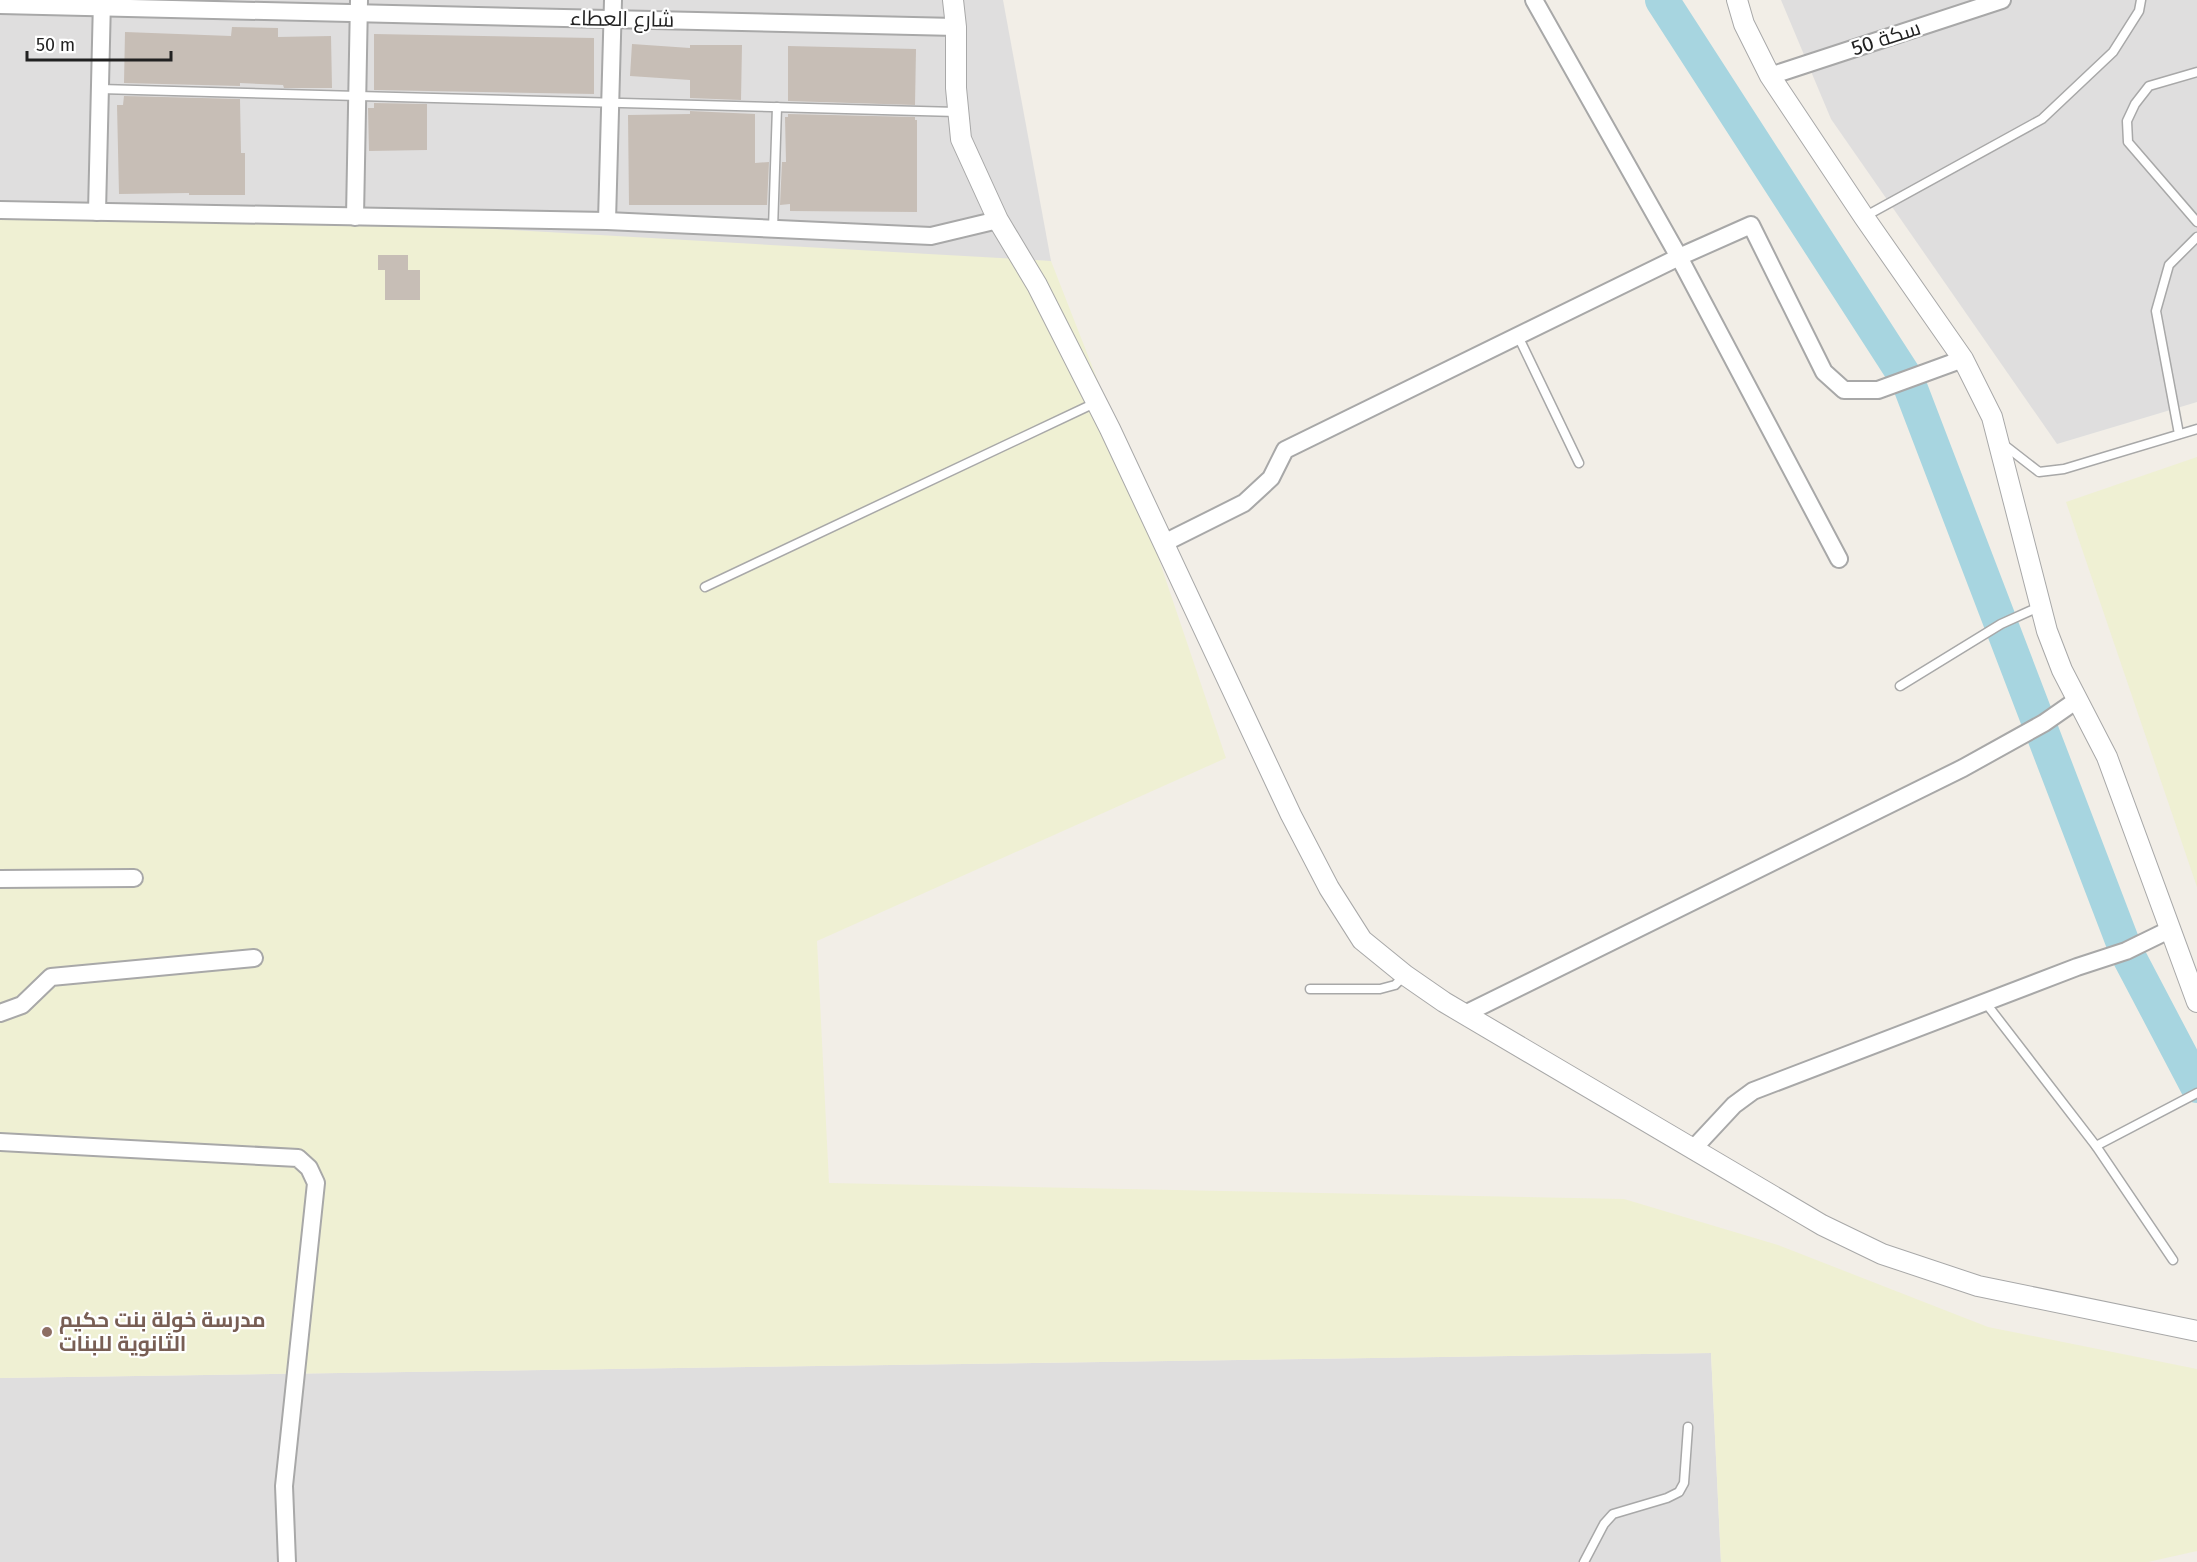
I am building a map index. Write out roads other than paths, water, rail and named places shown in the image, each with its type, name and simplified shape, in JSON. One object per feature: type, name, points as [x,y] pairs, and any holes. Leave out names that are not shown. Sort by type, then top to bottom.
[{"type":"street","points":[[606,221],[613,0]]},
{"type":"street","points":[[953,0],[961,139],[999,220],[1037,285],[1097,402],[1291,815],[1329,888],[1362,940],[1405,975],[1465,1014],[1822,1225],[1882,1254],[1978,1286],[2197,1331]]},
{"type":"street","points":[[1534,0],[1679,257],[1839,559]]},
{"type":"street","points":[[1737,0],[1744,24],[1770,76],[1963,360],[1992,417],[2041,606],[2062,670],[2107,757],[2197,1002]]},
{"type":"street","name":"سكة 50","points":[[1770,76],[2002,0]]},
{"type":"street","points":[[97,212],[101,4]]},
{"type":"street","name":"شارع العطاء","points":[[0,5],[359,7],[612,19],[956,27]]},
{"type":"street","points":[[355,217],[359,7]]},
{"type":"street","points":[[0,210],[606,221],[931,236],[999,220]]},
{"type":"street","points":[[1164,543],[1244,503],[1271,478],[1285,450],[1679,257],[1751,225],[1824,372],[1844,390],[1878,390],[1963,360]]},
{"type":"street","points":[[1465,1014],[1963,768],[2044,723],[2077,700]]},
{"type":"street","points":[[0,879],[134,878]]},
{"type":"street","points":[[1693,1149],[1734,1105],[1753,1091],[2126,951],[2169,930]]},
{"type":"street","points":[[0,1013],[22,1005],[51,977],[254,958]]},
{"type":"street","points":[[0,1142],[298,1158],[309,1168],[316,1183],[284,1486],[287,1562]]},
{"type":"lane","points":[[1864,217],[2042,119],[2113,52],[2139,11],[2141,0]]},
{"type":"lane","points":[[2197,72],[2148,86],[2135,104],[2127,121],[2128,142],[2197,222]]},
{"type":"lane","points":[[100,89],[958,112]]},
{"type":"lane","points":[[773,228],[777,107]]},
{"type":"lane","points":[[2179,434],[2156,311],[2169,265],[2197,237]]},
{"type":"lane","points":[[1518,336],[1579,463]]},
{"type":"lane","points":[[705,587],[1097,402]]},
{"type":"lane","points":[[1999,441],[2038,472],[2064,469],[2197,429]]},
{"type":"lane","points":[[1900,686],[2001,624],[2041,606]]},
{"type":"lane","points":[[1310,990],[1380,988],[1395,985],[1405,975]]},
{"type":"lane","points":[[1985,1002],[2096,1146],[2173,1260]]},
{"type":"lane","points":[[2096,1146],[2197,1093]]},
{"type":"lane","points":[[1584,1562],[1604,1524],[1613,1514],[1667,1498],[1679,1492],[1684,1483],[1688,1427]]},
{"type":"waterway","points":[[1662,0],[1908,381],[2126,951],[2197,1086]]},
{"type":"place","name":"مدرسة خولة بنت حكيم الثانوية للبنات","points":[[47,1332]]}]
